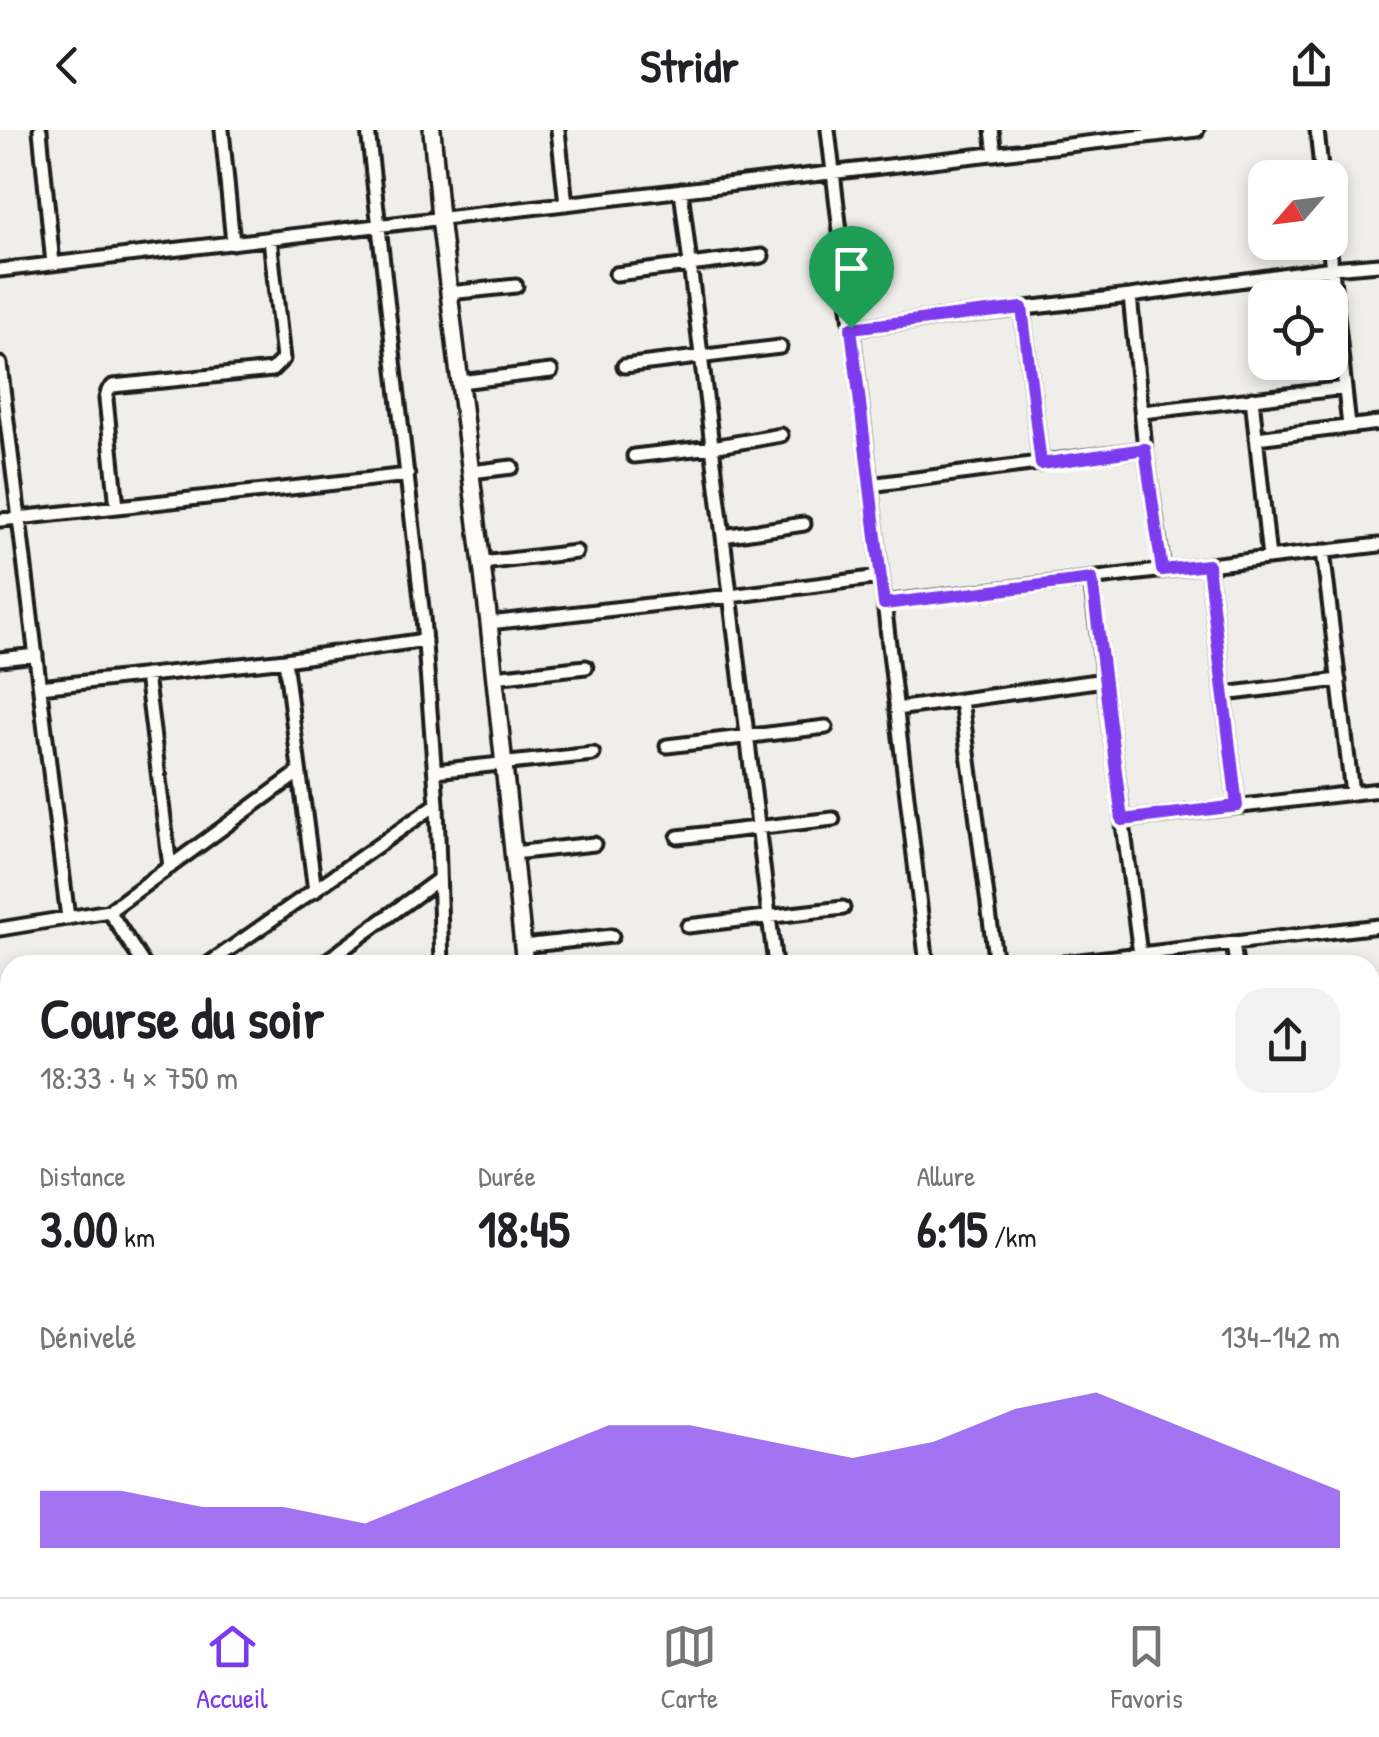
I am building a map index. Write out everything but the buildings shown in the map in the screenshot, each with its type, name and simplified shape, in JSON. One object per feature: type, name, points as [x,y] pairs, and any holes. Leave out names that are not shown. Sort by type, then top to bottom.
[{"type":"street","points":[[40,130],[53,264]]},
{"type":"street","points":[[222,130],[233,243]]},
{"type":"street","points":[[368,130],[425,640],[437,804],[442,955]]},
{"type":"street","points":[[432,130],[524,955]]},
{"type":"street","points":[[558,130],[566,204]]},
{"type":"street","points":[[828,130],[925,955]]},
{"type":"street","points":[[992,130],[994,154]]},
{"type":"street","points":[[0,270],[994,154],[1108,135],[1197,130]]},
{"type":"street","points":[[1317,130],[1320,160]]},
{"type":"street","points":[[681,190],[774,955]]},
{"type":"street","points":[[117,507],[108,391],[114,386],[272,370],[283,360],[270,238]]},
{"type":"street","points":[[616,274],[762,256]]},
{"type":"street","points":[[1331,260],[1349,426]]},
{"type":"street","points":[[851,328],[1379,264]]},
{"type":"street","points":[[449,293],[516,286]]},
{"type":"street","points":[[1130,296],[1162,570]]},
{"type":"street","points":[[1022,308],[1041,464]]},
{"type":"street","points":[[624,366],[780,347]]},
{"type":"street","points":[[0,364],[68,918]]},
{"type":"street","points":[[460,382],[551,370]]},
{"type":"street","points":[[1143,412],[1345,388]]},
{"type":"street","points":[[1252,398],[1270,558]]},
{"type":"street","points":[[1256,438],[1379,422]]},
{"type":"street","points":[[634,456],[781,435]]},
{"type":"street","points":[[870,486],[1145,449]]},
{"type":"street","points":[[471,472],[512,468]]},
{"type":"street","points":[[0,520],[408,475]]},
{"type":"street","points":[[723,536],[804,524]]},
{"type":"street","points":[[884,604],[1379,545]]},
{"type":"street","points":[[482,563],[576,552]]},
{"type":"street","points":[[1323,552],[1352,793]]},
{"type":"street","points":[[1208,565],[1237,806]]},
{"type":"street","points":[[489,623],[880,577]]},
{"type":"street","points":[[1092,579],[1140,954]]},
{"type":"street","points":[[40,687],[425,640]]},
{"type":"street","points":[[0,659],[36,655]]},
{"type":"street","points":[[285,660],[314,891]]},
{"type":"street","points":[[494,678],[586,667]]},
{"type":"street","points":[[146,675],[170,866]]},
{"type":"street","points":[[896,709],[1104,680]]},
{"type":"street","points":[[1224,694],[1338,680]]},
{"type":"street","points":[[960,700],[995,955]]},
{"type":"street","points":[[667,746],[826,727]]},
{"type":"street","points":[[434,771],[592,754]]},
{"type":"street","points":[[0,929],[109,912],[298,773]]},
{"type":"street","points":[[1122,820],[1379,790]]},
{"type":"street","points":[[221,955],[437,804]]},
{"type":"street","points":[[678,837],[833,819]]},
{"type":"street","points":[[513,853],[594,844]]},
{"type":"street","points":[[335,955],[440,879]]},
{"type":"street","points":[[688,926],[843,908]]},
{"type":"street","points":[[109,912],[137,955]]},
{"type":"street","points":[[1131,955],[1379,926]]},
{"type":"street","points":[[523,946],[612,936]]},
{"type":"street","points":[[1233,943],[1235,955]]},
{"type":"route","points":[[1022,308],[1041,464],[1145,449],[1162,570],[1208,565],[1237,806],[1122,820],[1092,579],[884,604],[851,328],[1022,308]]}]
